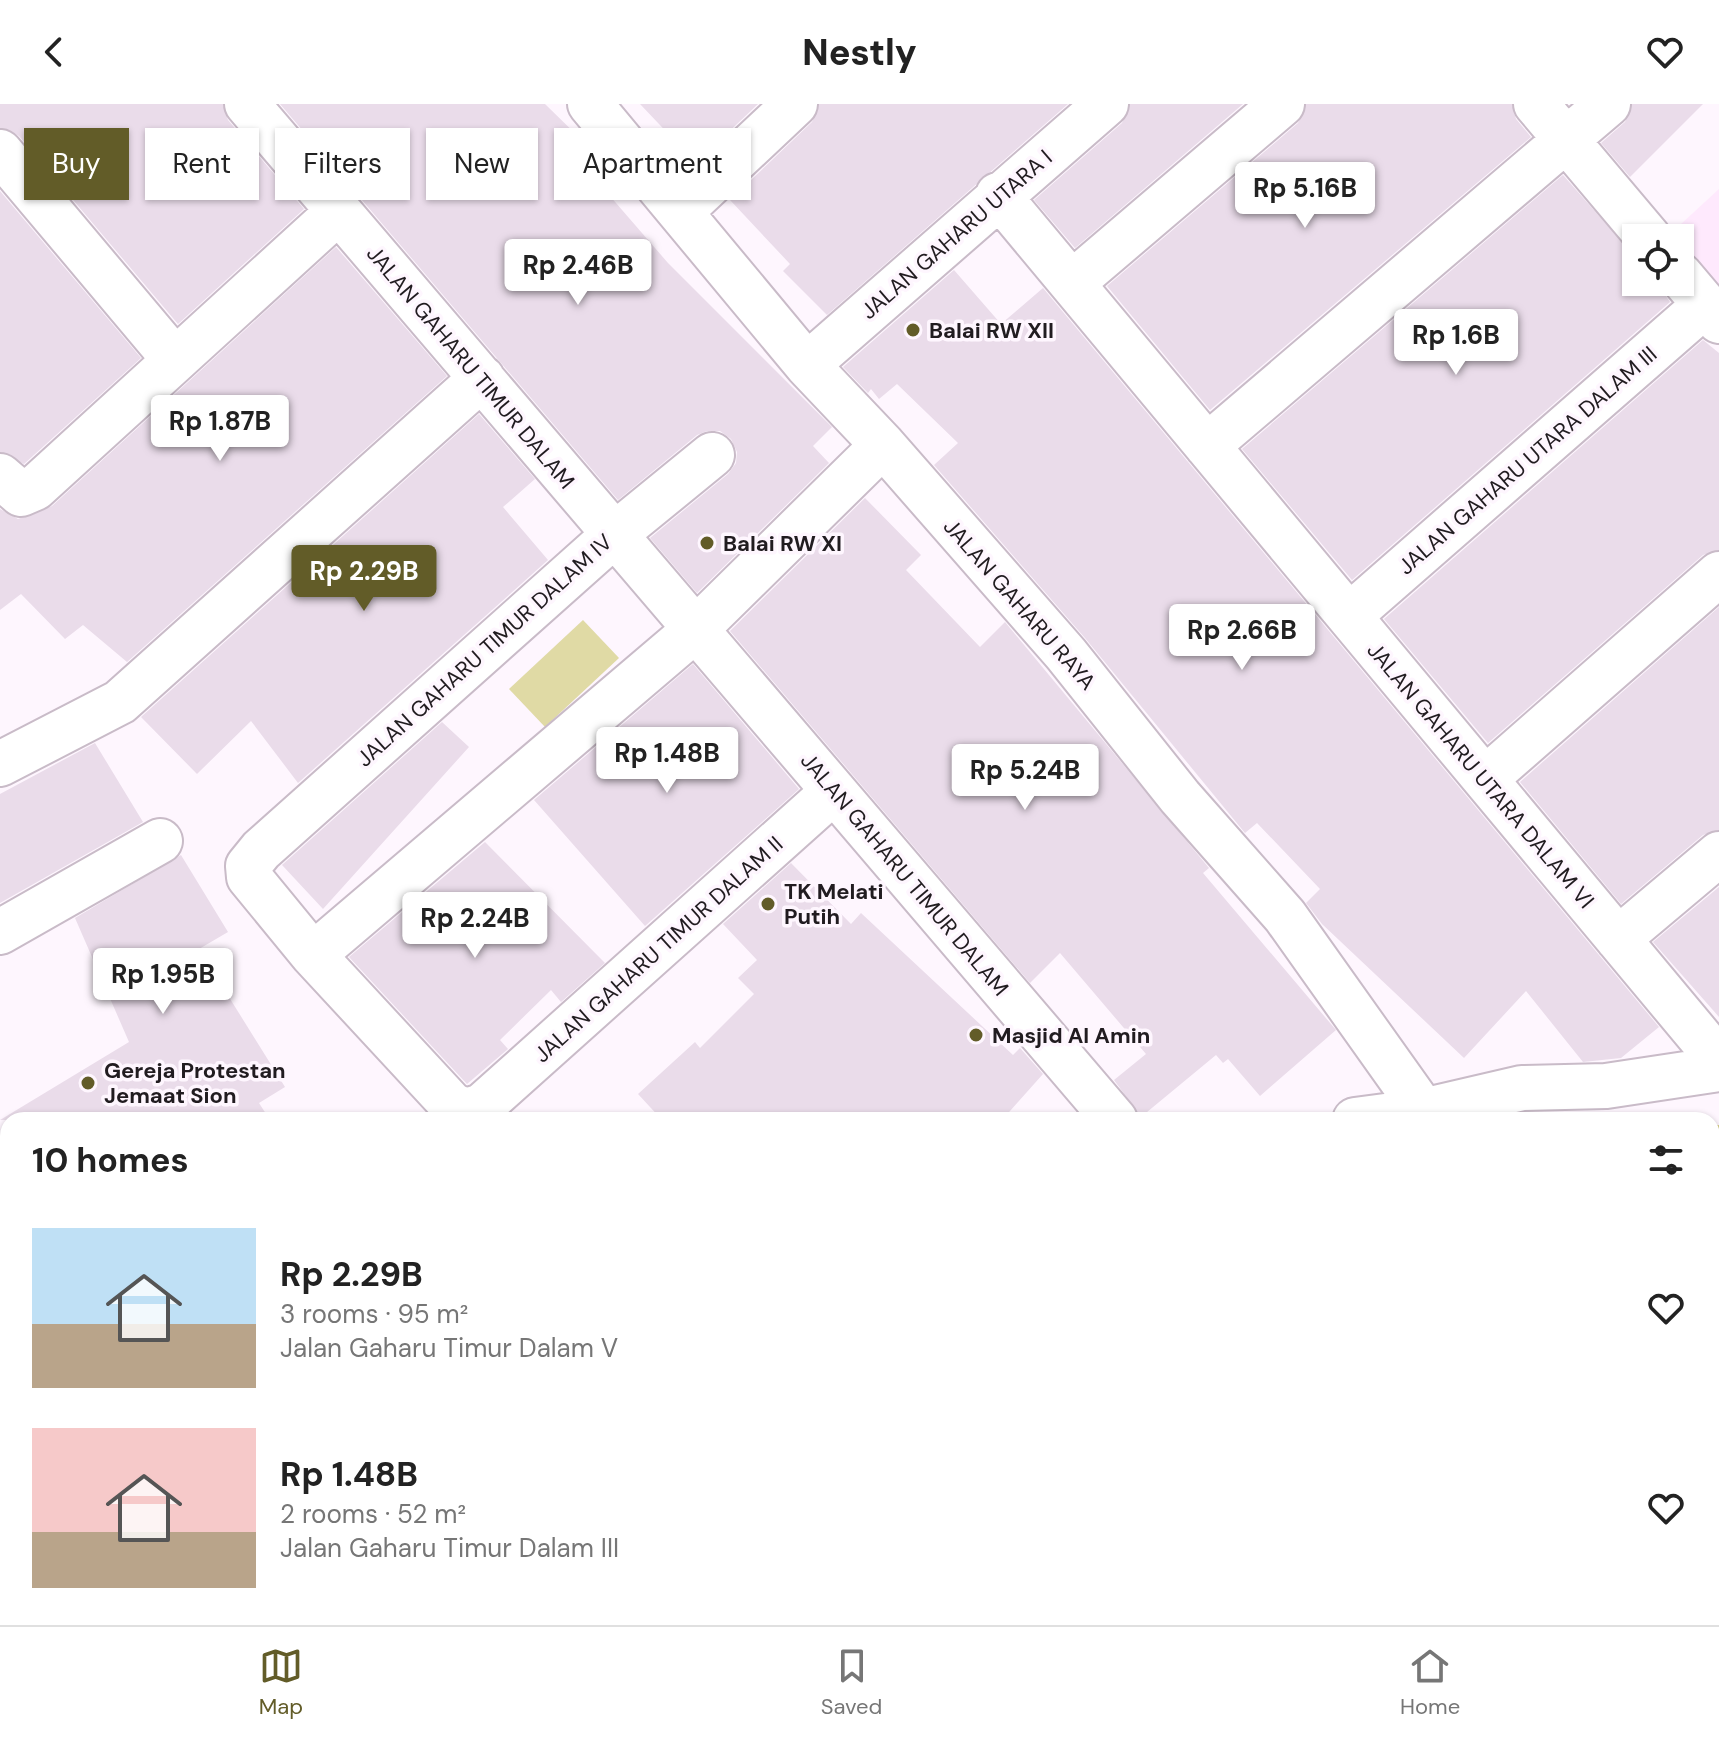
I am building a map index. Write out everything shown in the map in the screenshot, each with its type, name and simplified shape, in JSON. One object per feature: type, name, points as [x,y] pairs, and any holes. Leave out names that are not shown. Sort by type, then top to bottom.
[{"type":"street","name":"JALAN GAHARU TIMUR DALAM","points":[[247,104],[1108,1112]]},
{"type":"street","name":"JALAN GAHARU RAYA","points":[[590,104],[807,365],[883,445],[1066,654],[1180,797],[1285,916],[1424,1112]]},
{"type":"street","points":[[680,212],[795,104]]},
{"type":"street","name":"JALAN GAHARU UTARA I","points":[[807,365],[998,195],[1106,104]]},
{"type":"street","points":[[1072,283],[1282,104]]},
{"type":"street","points":[[1536,104],[1637,224]]},
{"type":"street","points":[[1207,446],[1608,104]]},
{"type":"street","points":[[0,152],[175,360]]},
{"type":"street","name":"JALAN GAHARU UTARA DALAM VI","points":[[998,195],[1719,1060]]},
{"type":"street","points":[[18,482],[175,360],[339,211]]},
{"type":"street","name":"JALAN GAHARU UTARA DALAM III","points":[[1349,616],[1701,300]]},
{"type":"street","points":[[0,764],[120,702],[482,378]]},
{"type":"street","points":[[313,955],[696,629],[883,445]]},
{"type":"street","name":"JALAN GAHARU TIMUR DALAM IV","points":[[313,955],[249,877],[248,866],[261,850],[614,535],[712,455]]},
{"type":"street","points":[[1485,779],[1719,574]]},
{"type":"street","name":"JALAN GAHARU TIMUR DALAM II","points":[[313,955],[452,1105],[466,1111],[482,1106],[834,791]]},
{"type":"street","points":[[0,932],[160,841]]},
{"type":"street","points":[[1618,939],[1719,854]]},
{"type":"street","points":[[1441,1112],[1522,1088],[1606,1086],[1719,1069]]},
{"type":"shaded area","points":[[1719,189],[1719,299],[1694,270],[1694,224],[1681,224]]},
{"type":"shaded area","points":[[583,620],[619,658],[545,727],[509,689]]},
{"type":"building","points":[[0,104],[223,104],[228,120],[235,128],[145,128],[145,200],[259,200],[259,156],[275,175],[275,200],[296,200],[304,209],[178,324],[73,200],[129,200],[129,128],[24,128],[24,142],[19,136],[0,128]]},
{"type":"building","points":[[280,104],[545,104],[570,128],[554,128],[554,200],[613,200],[668,263],[832,427],[813,446],[829,463],[697,593],[650,538],[728,474],[736,463],[737,452],[731,439],[720,431],[697,435],[618,500],[362,200],[410,200],[410,128],[300,128]]},
{"type":"building","points":[[640,104],[758,104],[733,128],[663,128]]},
{"type":"building","points":[[819,104],[1068,104],[827,315],[783,271],[790,264],[730,200],[751,200],[751,180],[812,122]]},
{"type":"building","points":[[1130,104],[1243,104],[1075,248],[1034,200],[1122,123]]},
{"type":"building","points":[[1306,104],[1512,104],[1516,119],[1531,137],[1210,410],[1107,286],[1298,123]]},
{"type":"building","points":[[1632,104],[1703,104],[1630,177],[1601,143],[1625,122]]},
{"type":"building","points":[[1563,175],[1622,242],[1622,296],[1666,296],[1670,302],[1352,580],[1242,449]]},
{"type":"building","points":[[0,191],[141,358],[24,464],[0,452]]},
{"type":"building","points":[[336,247],[447,376],[127,662],[83,625],[65,639],[21,594],[0,610],[0,509],[18,519],[52,506]]},
{"type":"building","points":[[954,270],[1001,324],[1043,288],[1659,1027],[1621,1058],[1583,1062],[1526,991],[1464,1058],[1322,924],[1306,903],[1320,889],[1257,823],[1245,833],[1085,638],[934,465],[958,443],[897,384],[879,399],[871,389],[868,393],[843,367]]},
{"type":"building","points":[[1703,340],[1719,353],[1719,550],[1703,555],[1488,743],[1384,619]]},
{"type":"building","points":[[479,414],[535,479],[503,507],[548,560],[298,783],[251,721],[197,774],[141,717]]},
{"type":"building","points":[[865,498],[921,555],[906,570],[980,647],[1005,622],[1209,868],[1203,873],[1336,1030],[1260,1096],[1228,1059],[1223,1063],[1216,1055],[1147,1112],[1137,1112],[1114,1080],[1146,1054],[1060,953],[1030,983],[730,631]]},
{"type":"building","points":[[1719,607],[1719,830],[1703,835],[1621,904],[1520,782]]},
{"type":"building","points":[[693,664],[799,789],[645,926],[534,800]]},
{"type":"building","points":[[442,722],[469,747],[323,909],[282,865]]},
{"type":"building","points":[[95,743],[143,822],[0,903],[0,794]]},
{"type":"building","points":[[485,842],[605,963],[561,1002],[551,990],[500,1040],[508,1049],[467,1084],[349,957]]},
{"type":"building","points":[[181,855],[228,932],[199,949],[285,1087],[259,1103],[265,1112],[13,1112],[129,1042],[75,918]]},
{"type":"building","points":[[791,863],[851,924],[861,913],[1013,1055],[1020,1048],[1043,1074],[1009,1112],[655,1112],[638,1094],[695,1042],[700,1048],[754,994],[738,978],[757,960],[723,924]]},
{"type":"building","points":[[1719,887],[1719,1017],[1653,942]]},
{"type":"place","name":"Balai RW XII","points":[[913,330]]},
{"type":"place","name":"Balai RW XI","points":[[707,543]]},
{"type":"place","name":"TK Melati Putih","points":[[768,904]]},
{"type":"place","name":"Masjid Al Amin","points":[[976,1035]]},
{"type":"place","name":"Gereja Protestan Jemaat Sion","points":[[88,1083]]}]
